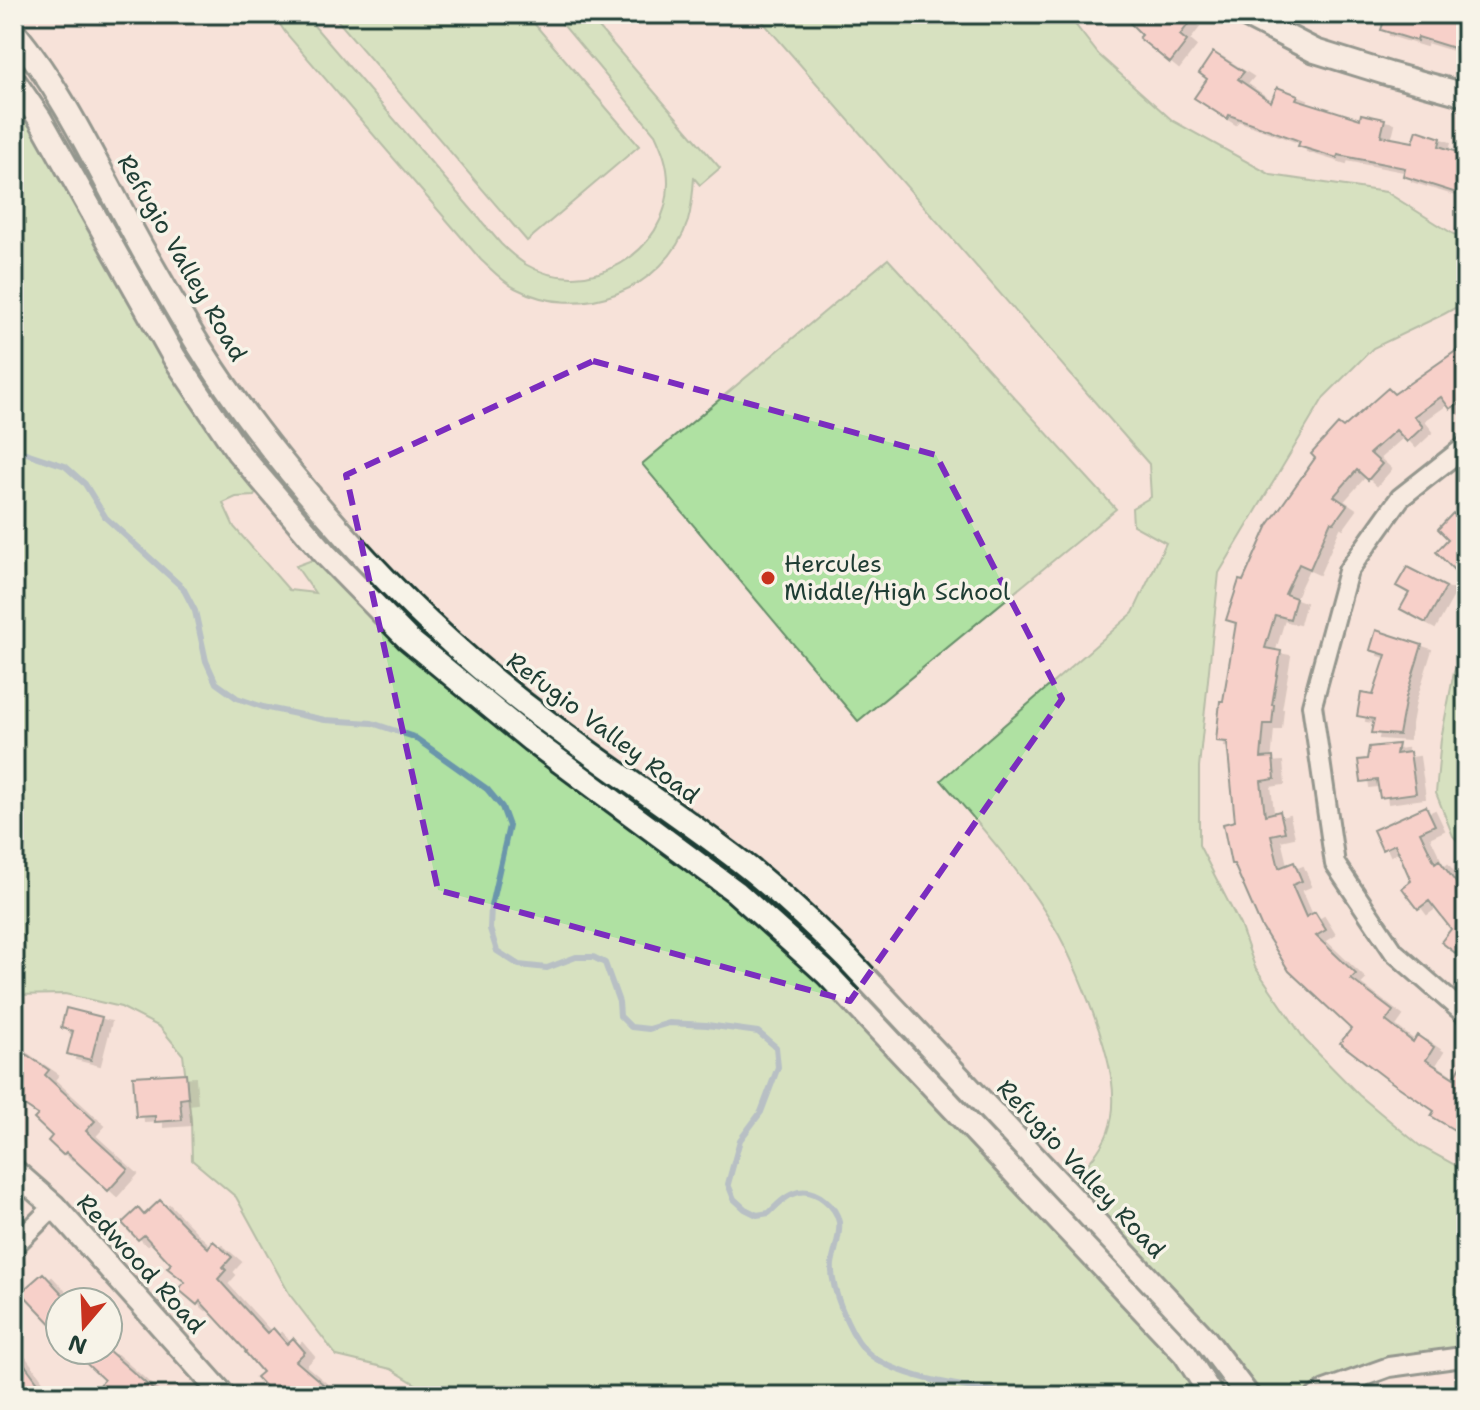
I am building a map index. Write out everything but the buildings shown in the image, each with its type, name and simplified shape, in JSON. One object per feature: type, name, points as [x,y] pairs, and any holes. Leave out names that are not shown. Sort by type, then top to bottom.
[{"type":"street","points":[[1243,14],[1315,51],[1466,95]]},
{"type":"street","name":"Refugio Valley Road","points":[[14,32],[57,93],[202,350],[269,446],[350,541],[422,615],[504,687],[748,868],[800,912],[859,970],[1205,1339],[1248,1396]]},
{"type":"street","name":"Refugio Valley Road","points":[[14,81],[40,119],[174,357],[238,452],[326,555],[408,639],[531,740],[736,892],[826,973],[1185,1354],[1212,1396]]},
{"type":"street","points":[[1466,446],[1400,498],[1348,571],[1312,705],[1335,864],[1394,952],[1466,1015]]},
{"type":"street","name":"Redwood Road","points":[[14,1171],[54,1206],[224,1396]]},
{"type":"street","points":[[14,1246],[54,1206]]},
{"type":"street","points":[[1316,1396],[1389,1367],[1466,1359]]},
{"type":"highlighted area","points":[[593,361],[936,455],[1062,699],[850,1001],[438,890],[346,475]]},
{"type":"green space","points":[[273,14],[304,14],[501,244],[525,264],[549,274],[574,277],[598,273],[620,264],[640,249],[655,230],[665,208],[668,182],[664,157],[655,134],[554,14],[587,14],[720,168],[700,185],[694,178],[688,221],[677,245],[660,266],[640,282],[617,294],[592,300],[566,302],[540,298],[510,285],[481,260],[285,32]]},
{"type":"green space","points":[[332,14],[526,14],[639,146],[527,241]]},
{"type":"green space","points":[[756,14],[1067,14],[1099,55],[1173,121],[1271,175],[1386,192],[1466,242],[1466,302],[1373,348],[1324,397],[1219,573],[1199,767],[1199,845],[1240,925],[1255,967],[1305,1040],[1359,1095],[1420,1146],[1466,1171],[1466,1359],[1455,1358],[1316,1396],[1248,1396],[1064,1189],[1100,1148],[1108,1132],[1113,1093],[1103,1042],[1076,970],[1059,935],[1004,854],[941,780],[1133,613],[1166,543],[1133,525],[1132,508],[1151,497],[1149,464]]},
{"type":"green space","points":[[14,81],[174,357],[263,480],[254,496],[236,497],[223,503],[234,527],[289,590],[315,593],[296,566],[326,555],[408,639],[736,892],[1212,1396],[435,1396],[391,1369],[337,1356],[290,1295],[236,1197],[192,1160],[191,1119],[183,1055],[160,1027],[121,1007],[65,994],[14,995]]},
{"type":"green space","points":[[888,259],[1116,509],[858,721],[642,464]]},
{"type":"green space","points":[[1466,644],[1466,850],[1453,836],[1436,793],[1441,739],[1454,672]]},
{"type":"waterway","points":[[14,214],[14,221]]},
{"type":"waterway","points":[[14,449],[65,466],[85,484],[106,518],[183,588],[195,611],[206,661],[216,683],[237,698],[263,707],[325,720],[372,723],[414,737],[487,789],[502,807],[509,826],[491,906],[490,929],[497,951],[519,965],[547,968],[576,957],[593,957],[605,963],[619,1002],[620,1016],[631,1027],[649,1029],[669,1023],[758,1032],[776,1047],[778,1067],[761,1112],[740,1140],[728,1184],[734,1199],[757,1215],[769,1213],[786,1198],[799,1192],[812,1193],[824,1200],[834,1210],[839,1222],[832,1264],[837,1296],[864,1349],[876,1359],[911,1374],[1014,1396]]},
{"type":"place","name":"Hercules Middle/High School","points":[[768,578]]}]
